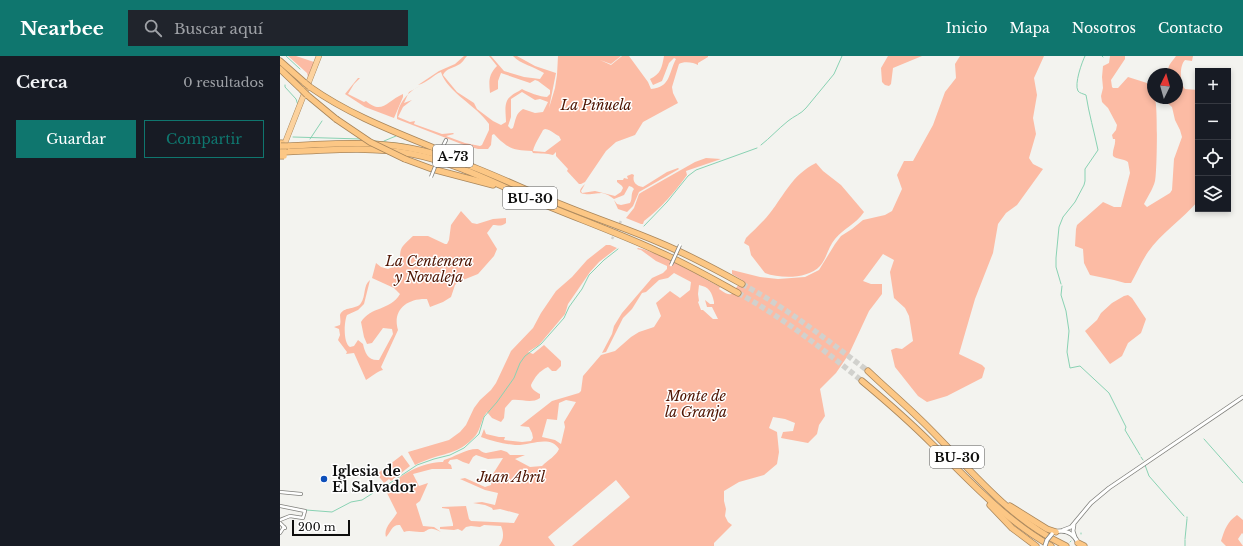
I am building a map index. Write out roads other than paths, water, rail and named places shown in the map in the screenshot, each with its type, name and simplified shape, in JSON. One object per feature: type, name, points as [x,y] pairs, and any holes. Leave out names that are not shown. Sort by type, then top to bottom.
[{"type":"highway","points":[[283,149],[319,56]]},
{"type":"highway","name":"A-73","points":[[280,61],[310,87],[363,118],[475,165],[510,182]]},
{"type":"highway","name":"A-73","points":[[280,69],[307,95],[336,119],[366,140],[405,159],[494,186],[600,227]]},
{"type":"highway","name":"BU-30","points":[[283,149],[361,144],[399,146],[432,153],[460,162],[667,246],[742,284]]},
{"type":"highway","name":"BU-30","points":[[283,149],[369,149],[402,152],[446,162],[672,258],[738,293]]},
{"type":"highway","name":"BU-30","points":[[868,371],[928,427],[1008,508],[1038,530],[1066,546]]},
{"type":"highway","name":"BU-30","points":[[862,381],[912,425],[1007,517],[1052,546]]},
{"type":"highway","points":[[956,456],[1006,503],[1047,529],[1056,532]]},
{"type":"highway","points":[[968,479],[1008,525],[1036,546]]},
{"type":"main road","points":[[1045,546],[1047,540],[1056,532],[1067,532],[1079,543]]},
{"type":"street","points":[[430,181],[446,140]]},
{"type":"street","points":[[671,265],[680,245]]},
{"type":"street","points":[[1056,532],[1068,529],[1075,524],[1092,503],[1109,488],[1243,397]]},
{"type":"street","points":[[280,492],[300,494]]},
{"type":"street","points":[[280,506],[305,511],[303,518],[291,515],[280,521],[285,528],[280,533]]},
{"type":"street","points":[[1075,524],[1073,531],[1079,543]]},
{"type":"waterway","points":[[286,56],[300,69]]},
{"type":"waterway","points":[[761,145],[788,121],[806,108],[834,74],[842,56]]},
{"type":"waterway","points":[[1061,284],[1056,267],[1059,227],[1063,217],[1075,202],[1084,185],[1085,169],[1098,150],[1086,95],[1080,93],[1077,88],[1079,73],[1085,56]]},
{"type":"waterway","points":[[285,85],[285,87],[296,99],[298,105]]},
{"type":"waterway","points":[[310,139],[322,121]]},
{"type":"waterway","points":[[384,141],[396,136]]},
{"type":"waterway","points":[[293,137],[361,139]]},
{"type":"waterway","points":[[374,141],[403,144],[433,151]]},
{"type":"waterway","points":[[644,226],[667,202],[688,176],[696,170],[757,148]]},
{"type":"waterway","points":[[387,485],[417,465],[450,455],[464,448],[479,434],[484,417],[514,378],[520,363],[525,356],[541,344],[564,318],[569,307],[582,289],[589,275],[618,249]]},
{"type":"waterway","points":[[1062,286],[1061,295],[1066,311],[1069,331],[1067,352],[1070,368],[1080,366],[1109,393],[1126,427],[1125,430],[1140,455]]},
{"type":"waterway","points":[[1204,439],[1243,483]]},
{"type":"waterway","points":[[1145,465],[1149,476],[1184,516]]},
{"type":"waterway","points":[[306,510],[332,512],[351,502],[362,500],[381,488]]},
{"type":"waterway","points":[[1185,539],[1187,519]]},
{"type":"waterway","points":[[1185,540],[1185,546]]},
{"type":"tunnel","points":[[612,239],[621,221]]},
{"type":"tunnel","points":[[742,284],[759,293],[791,314],[868,371]]},
{"type":"tunnel","points":[[738,293],[770,312],[802,334],[862,381]]},
{"type":"place","name":"Iglesia de El Salvador","points":[[324,479]]},
{"type":"park label","name":"La Piñuela","points":[[596,105]]},
{"type":"park label","name":"La Centenera y Novaleja","points":[[429,270]]},
{"type":"park label","name":"Monte de la Granja","points":[[696,404]]},
{"type":"park label","name":"Juan Abril","points":[[511,477]]}]
